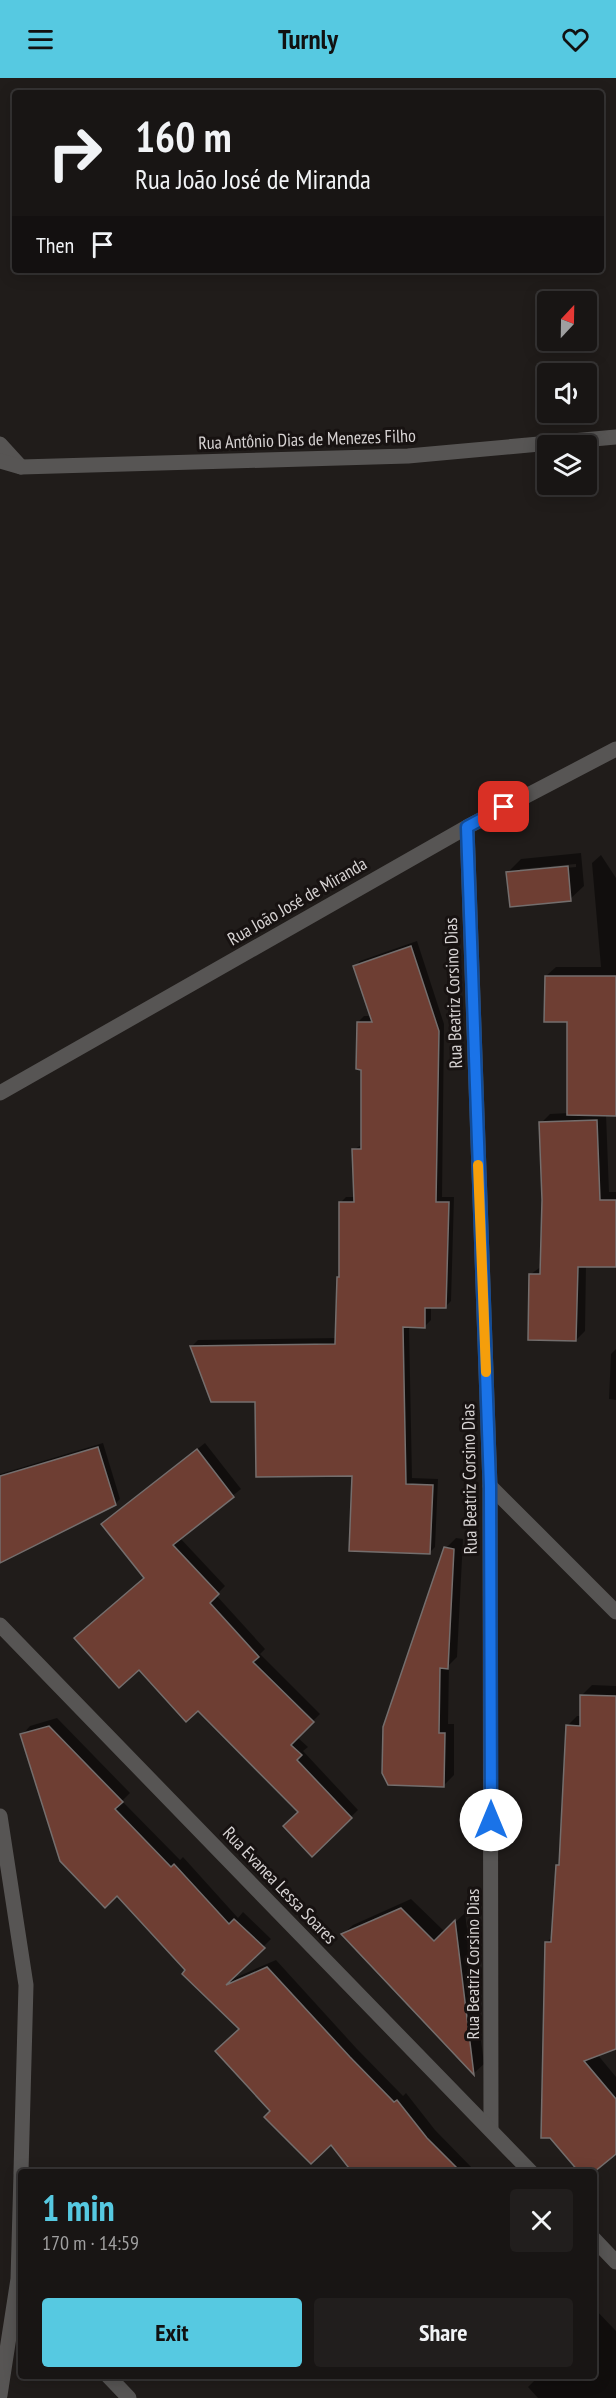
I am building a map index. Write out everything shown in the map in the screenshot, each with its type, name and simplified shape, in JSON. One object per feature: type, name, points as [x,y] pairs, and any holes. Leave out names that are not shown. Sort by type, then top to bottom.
[{"type":"street","name":"Rua Antônio Dias de Menezes Filho","points":[[0,461],[21,467],[408,456],[616,437]]},
{"type":"street","points":[[0,444],[21,467]]},
{"type":"street","name":"Rua João José de Miranda","points":[[0,1094],[467,827],[616,749]]},
{"type":"street","name":"Rua Beatriz Corsino Dias","points":[[467,827],[490,1486],[491,2130]]},
{"type":"street","points":[[490,1486],[616,1612]]},
{"type":"street","name":"Rua Evanea Lessa Soares","points":[[0,1625],[528,2169]]},
{"type":"street","points":[[0,1816],[26,1985],[21,2169]]},
{"type":"street","points":[[597,2242],[616,2262]]},
{"type":"street","points":[[0,2395],[18,2292]]},
{"type":"street","points":[[111,2379],[129,2398]]},
{"type":"building","points":[[568,866],[571,901],[510,907],[506,872]]},
{"type":"building","points":[[411,946],[439,1031],[436,1202],[449,1202],[446,1308],[425,1308],[425,1328],[403,1327],[406,1484],[433,1485],[430,1554],[349,1551],[352,1476],[256,1477],[255,1402],[211,1402],[190,1346],[335,1344],[337,1277],[339,1277],[339,1202],[354,1202],[352,1149],[361,1149],[361,1070],[356,1069],[357,1022],[372,1022],[353,966]]},
{"type":"building","points":[[545,976],[616,976],[616,1116],[567,1115],[567,1022],[544,1022]]},
{"type":"building","points":[[597,1120],[600,1200],[616,1200],[616,1267],[578,1267],[576,1341],[528,1340],[529,1274],[540,1274],[542,1200],[539,1122]]},
{"type":"building","points":[[98,1447],[116,1505],[0,1563],[0,1476]]},
{"type":"building","points":[[197,1449],[234,1497],[173,1545],[219,1594],[210,1603],[259,1657],[253,1662],[314,1722],[291,1745],[302,1755],[297,1760],[352,1818],[312,1857],[283,1826],[298,1812],[198,1711],[186,1722],[139,1670],[119,1688],[74,1638],[144,1578],[101,1524]]},
{"type":"building","points":[[444,1547],[454,1549],[448,1669],[440,1668],[439,1733],[445,1733],[444,1787],[388,1785],[382,1773],[383,1727]]},
{"type":"building","points":[[580,1695],[616,1696],[616,2049],[584,2061],[616,2099],[616,2154],[597,2170],[576,2169],[550,2138],[541,2138],[545,1942],[551,1942],[556,1865],[559,1865],[566,1725],[580,1726]]},
{"type":"building","points":[[49,1726],[123,1802],[115,1809],[171,1867],[174,1864],[229,1924],[234,1919],[265,1948],[226,1985],[267,1967],[350,2057],[394,2102],[397,2100],[427,2138],[458,2169],[350,2169],[331,2145],[311,2164],[264,2117],[270,2111],[215,2051],[239,2029],[182,1974],[185,1970],[117,1896],[105,1908],[60,1861],[20,1734]]},
{"type":"building","points":[[401,1908],[434,1941],[455,1920],[474,2075],[341,1934]]},
{"type":"slow traffic","points":[[478,1165],[486,1372]]},
{"type":"route","points":[[491,1820],[490,1486],[467,827],[504,807]]}]
